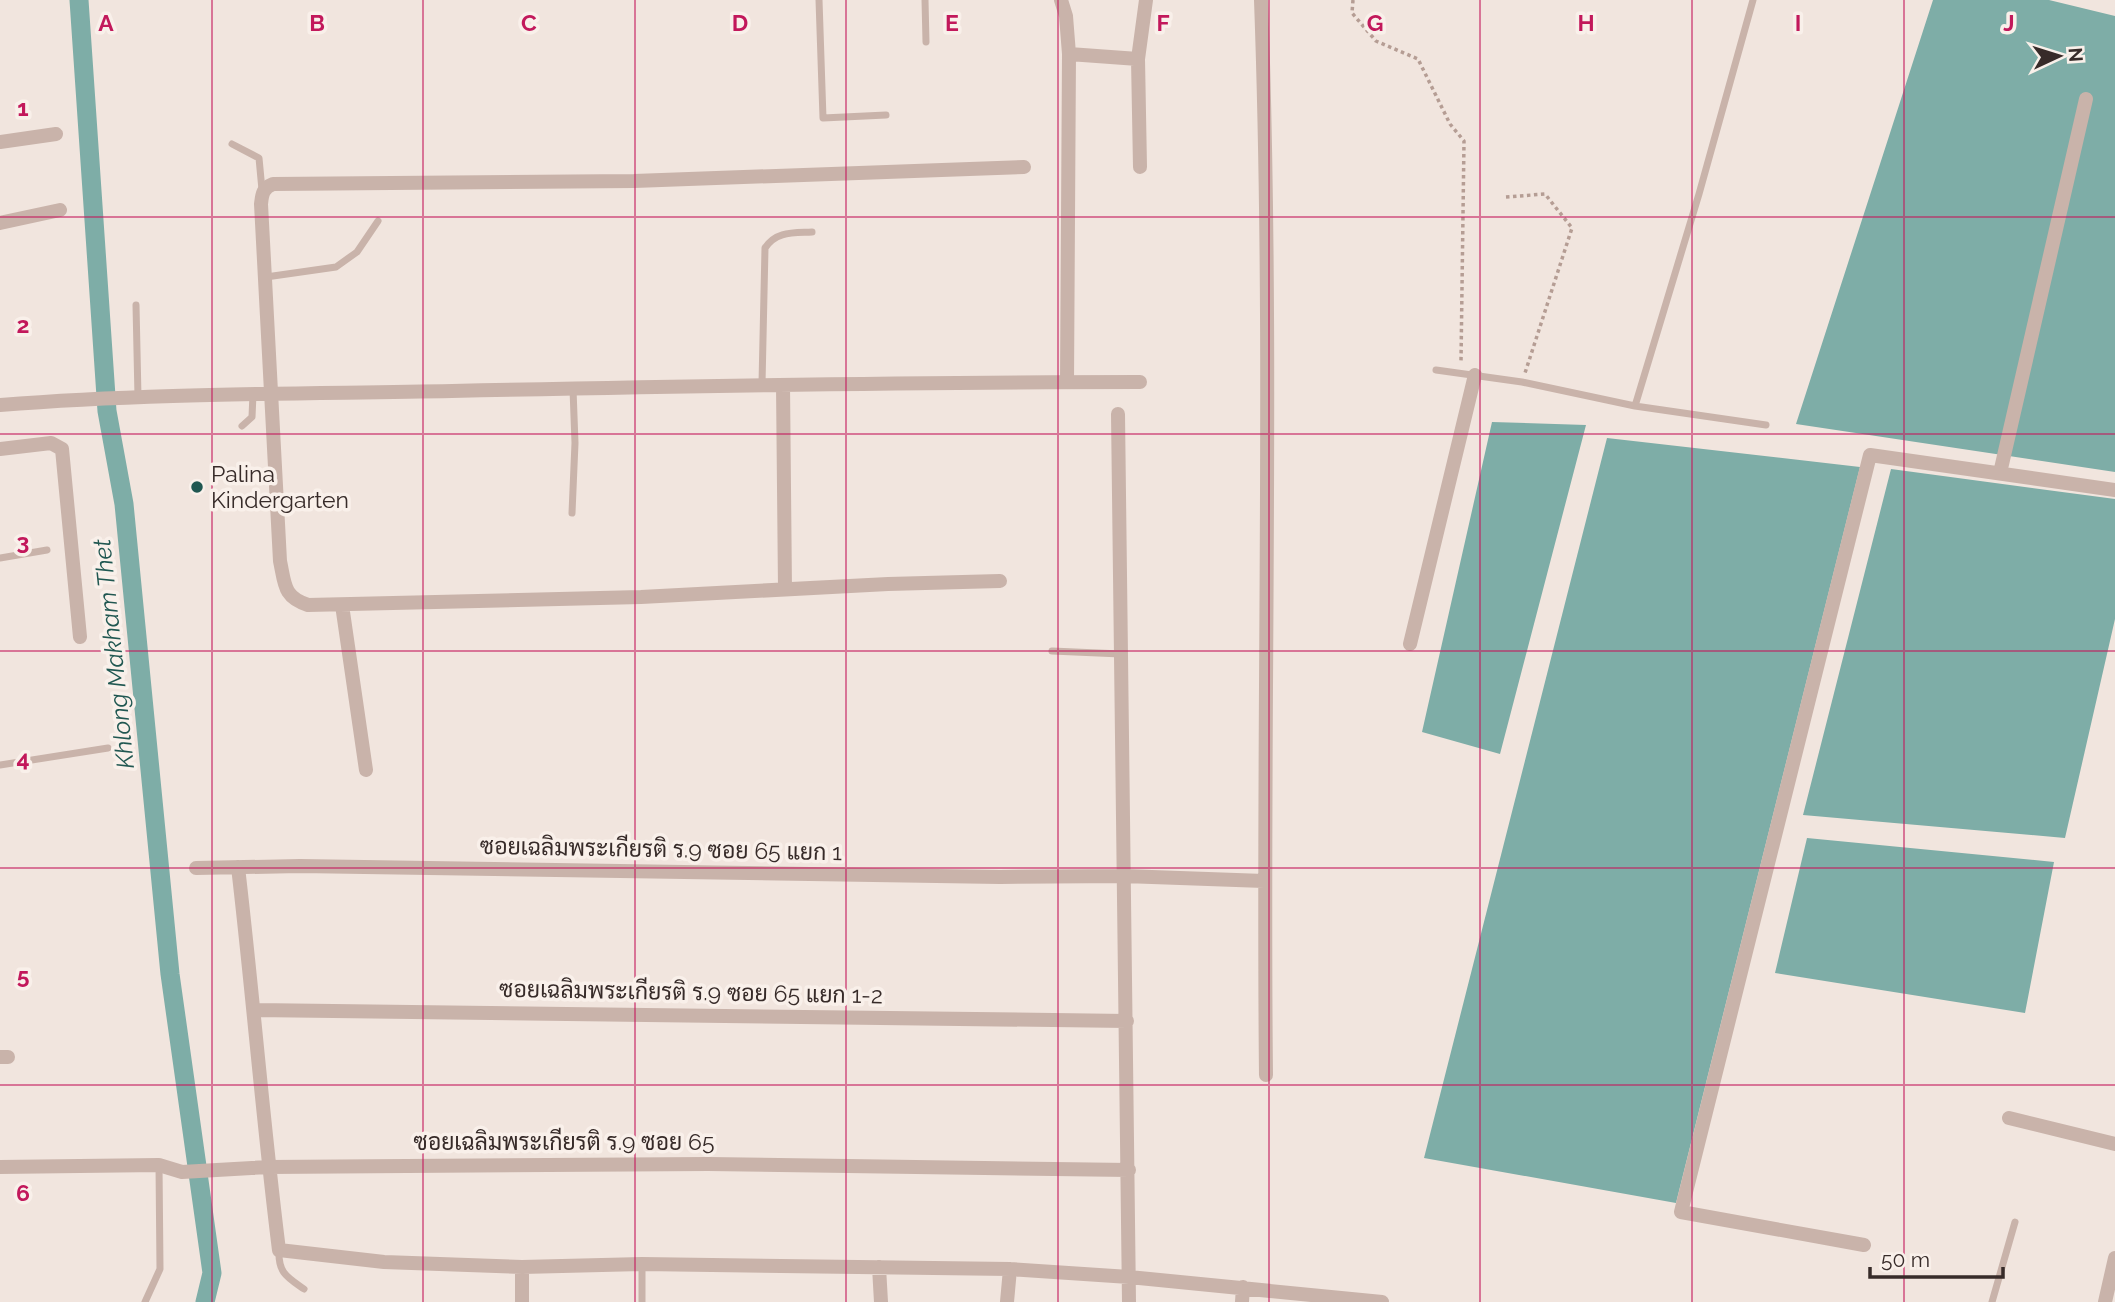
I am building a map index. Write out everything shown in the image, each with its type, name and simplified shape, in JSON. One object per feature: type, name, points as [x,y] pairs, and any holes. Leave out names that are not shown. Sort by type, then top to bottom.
[{"type":"street","points":[[1061,0],[1066,16],[1069,54],[1067,382]]},
{"type":"street","points":[[1140,167],[1138,59],[1146,0]]},
{"type":"street","points":[[1261,0],[1269,288],[1264,881],[1266,1075]]},
{"type":"street","points":[[1069,54],[1138,59]]},
{"type":"street","points":[[2000,473],[2085,99]]},
{"type":"street","points":[[0,142],[56,134]]},
{"type":"street","points":[[1000,581],[628,597],[342,605],[308,605],[293,600],[285,588],[280,561],[262,194],[267,187],[274,184],[634,181],[1024,167]]},
{"type":"street","points":[[0,223],[60,210]]},
{"type":"street","points":[[1410,644],[1468,374]]},
{"type":"street","points":[[0,405],[207,394],[1139,382]]},
{"type":"street","points":[[783,385],[785,589]]},
{"type":"street","points":[[1118,414],[1129,1302]]},
{"type":"street","points":[[0,449],[51,443],[62,449],[80,637]]},
{"type":"street","points":[[1864,1245],[1681,1212],[1870,455],[2115,489]]},
{"type":"street","points":[[342,605],[366,770]]},
{"type":"street","points":[[237,867],[255,1010],[279,1250],[384,1262],[522,1267],[642,1264],[1010,1269],[1129,1277],[1243,1295],[1373,1302]]},
{"type":"street","name":"ซอยเฉลิมพระเกียรติ ร.9 ซอย 65 แยก 1","points":[[196,868],[1124,876],[1264,881]]},
{"type":"street","name":"ซอยเฉลิมพระเกียรติ ร.9 ซอย 65 แยก 1-2","points":[[255,1010],[1127,1021]]},
{"type":"street","points":[[2008,1118],[2115,1144]]},
{"type":"street","name":"ซอยเฉลิมพระเกียรติ ร.9 ซอย 65","points":[[0,1167],[159,1165],[182,1171],[210,1171],[269,1167],[708,1164],[1129,1170]]},
{"type":"street","points":[[2105,1302],[2115,1258]]},
{"type":"street","points":[[522,1267],[522,1302]]},
{"type":"street","points":[[879,1267],[881,1302]]},
{"type":"street","points":[[1007,1302],[1010,1269]]},
{"type":"lane","points":[[819,0],[823,118],[886,115]]},
{"type":"lane","points":[[925,0],[926,42]]},
{"type":"lane","points":[[1636,406],[1753,0]]},
{"type":"lane","points":[[232,144],[259,159],[262,194]]},
{"type":"lane","points":[[266,277],[336,267],[357,252],[378,221]]},
{"type":"lane","points":[[762,385],[765,248],[771,239],[783,234],[812,232]]},
{"type":"lane","points":[[130,398],[136,304]]},
{"type":"lane","points":[[1436,370],[1522,382],[1636,406],[1766,425]]},
{"type":"lane","points":[[572,513],[575,443],[573,388]]},
{"type":"lane","points":[[243,426],[252,417],[253,394]]},
{"type":"lane","points":[[0,558],[47,550]]},
{"type":"lane","points":[[1052,650],[1121,654]]},
{"type":"lane","points":[[0,765],[108,748]]},
{"type":"lane","points":[[145,1302],[160,1269],[159,1165]]},
{"type":"lane","points":[[1992,1302],[2015,1223]]},
{"type":"lane","points":[[279,1250],[278,1264],[282,1271],[304,1289]]},
{"type":"lane","points":[[642,1264],[642,1302]]},
{"type":"path","points":[[1353,0],[1352,13],[1376,41],[1418,59],[1445,115],[1464,141],[1468,374]]},
{"type":"path","points":[[1506,197],[1545,194],[1572,228],[1522,382]]},
{"type":"water","points":[[1933,0],[2049,0],[2115,16],[2115,472],[1796,424]]},
{"type":"water","points":[[1492,422],[1586,425],[1500,754],[1422,732]]},
{"type":"water","points":[[1607,438],[1860,467],[1676,1203],[1424,1158]]},
{"type":"water","points":[[1891,469],[2115,499],[2115,619],[2065,838],[1803,815]]},
{"type":"water","points":[[1807,838],[2054,862],[2025,1013],[1775,973]]},
{"type":"waterway","name":"Khlong Makham Thet","points":[[79,0],[107,411],[124,504],[170,974],[212,1273],[205,1302]]},
{"type":"place","name":"Palina Kindergarten","points":[[197,487]]}]
